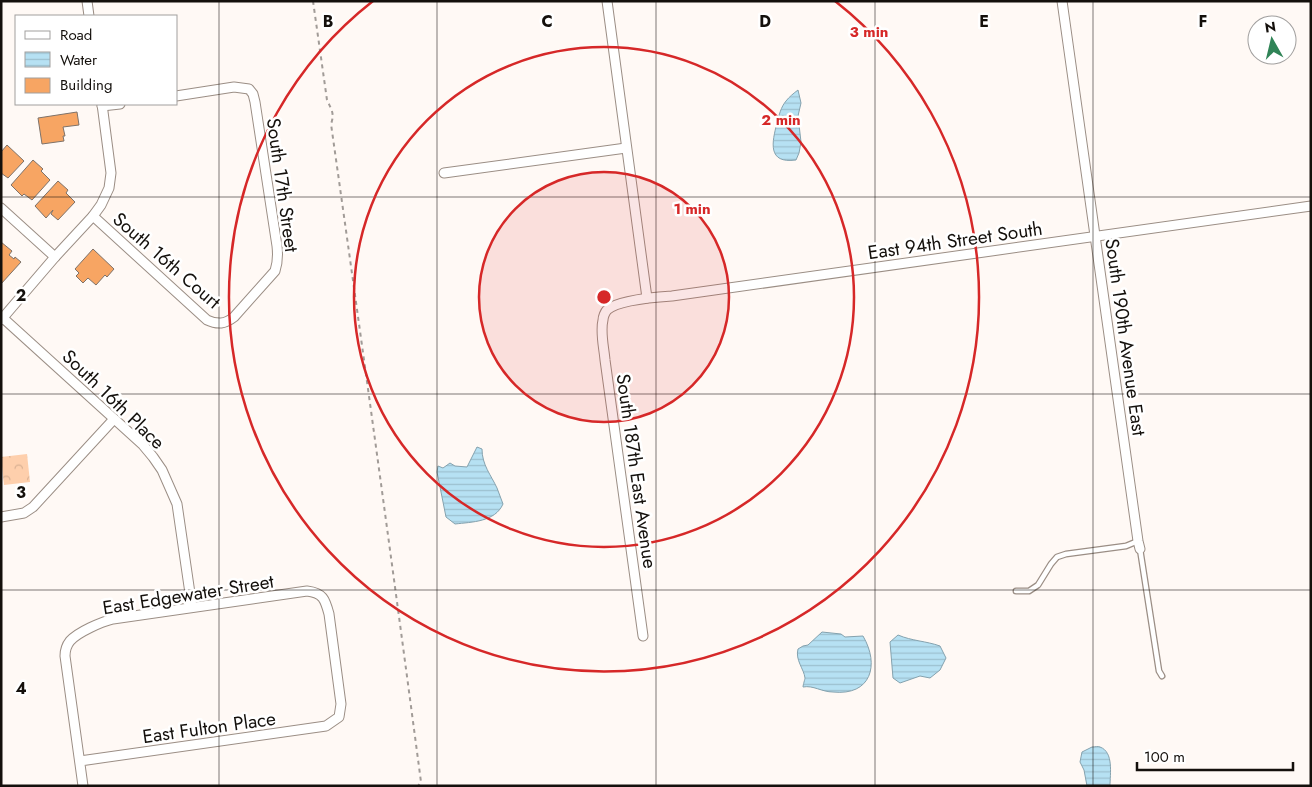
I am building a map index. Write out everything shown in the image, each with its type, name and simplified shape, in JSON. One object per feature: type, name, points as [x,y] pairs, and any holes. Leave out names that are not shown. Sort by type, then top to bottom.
[{"type":"street","points":[[87,1],[90,15]]},
{"type":"street","points":[[607,1],[647,298]]},
{"type":"street","name":"South 190th Avenue East","points":[[1062,1],[1139,545]]},
{"type":"street","name":"South 17th Street","points":[[178,96],[234,87],[249,89],[253,94],[255,102],[277,246],[277,264],[275,271],[234,317],[228,322],[221,324]]},
{"type":"street","points":[[2,319],[93,216],[105,198],[111,172],[102,105]]},
{"type":"street","points":[[444,173],[626,148]]},
{"type":"street","name":"East 94th Street South","points":[[606,311],[613,306],[647,298],[1311,206]]},
{"type":"street","points":[[1,208],[55,258]]},
{"type":"street","name":"South 16th Court","points":[[93,216],[207,320],[221,324]]},
{"type":"street","name":"South 187th East Avenue","points":[[606,311],[602,321],[605,360],[643,636]]},
{"type":"street","name":"South 16th Place","points":[[2,319],[143,445],[162,470],[173,494],[180,519],[192,608]]},
{"type":"street","points":[[1,517],[24,512],[33,507],[114,419]]},
{"type":"street","name":"East Edgewater Street","points":[[80,761],[65,650],[73,638],[107,621],[307,591],[315,592],[321,595],[329,614],[341,704],[340,718]]},
{"type":"street","name":"East Fulton Place","points":[[80,761],[326,726],[340,718]]},
{"type":"street","points":[[80,761],[83,786]]},
{"type":"lane","points":[[1016,592],[1029,591],[1038,585],[1057,557],[1066,554],[1139,545]]},
{"type":"lane","name":"South 190th Avenue East","points":[[1139,545],[1159,671],[1162,676]]},
{"type":"path","points":[[313,1],[327,100],[332,107],[334,115],[331,124],[381,476],[421,782],[418,786]]},
{"type":"green space","points":[[27,454],[30,482],[4,485],[1,457]]},
{"type":"water","points":[[798,90],[801,103],[798,116],[801,142],[799,153],[796,160],[780,159],[776,155],[773,144],[779,117],[783,106]]},
{"type":"water","points":[[477,447],[482,449],[485,465],[503,504],[489,518],[476,522],[455,524],[446,517],[437,472],[438,466],[443,468],[450,463],[455,466],[467,467]]},
{"type":"water","points":[[822,632],[841,634],[845,637],[863,636],[871,658],[869,676],[864,684],[846,692],[833,692],[803,687],[805,678],[797,653],[798,649],[808,645]]},
{"type":"water","points":[[898,635],[940,646],[946,658],[940,670],[930,678],[920,676],[900,683],[893,678],[890,642]]},
{"type":"water","points":[[1092,747],[1100,747],[1109,758],[1110,786],[1087,786],[1084,770],[1080,762],[1082,752]]},
{"type":"building","points":[[77,112],[79,125],[63,127],[64,141],[42,144],[38,118]]},
{"type":"building","points":[[7,145],[24,161],[8,178],[1,173],[1,152]]},
{"type":"building","points":[[33,160],[43,169],[41,171],[50,180],[32,200],[24,194],[22,196],[11,185]]},
{"type":"building","points":[[58,181],[68,190],[66,193],[75,202],[58,220],[51,214],[53,210],[46,218],[35,206]]},
{"type":"building","points":[[1,242],[12,251],[9,255],[21,262],[1,284]]},
{"type":"building","points":[[93,249],[114,269],[96,285],[88,278],[83,283],[76,276],[79,273],[75,269]]}]
